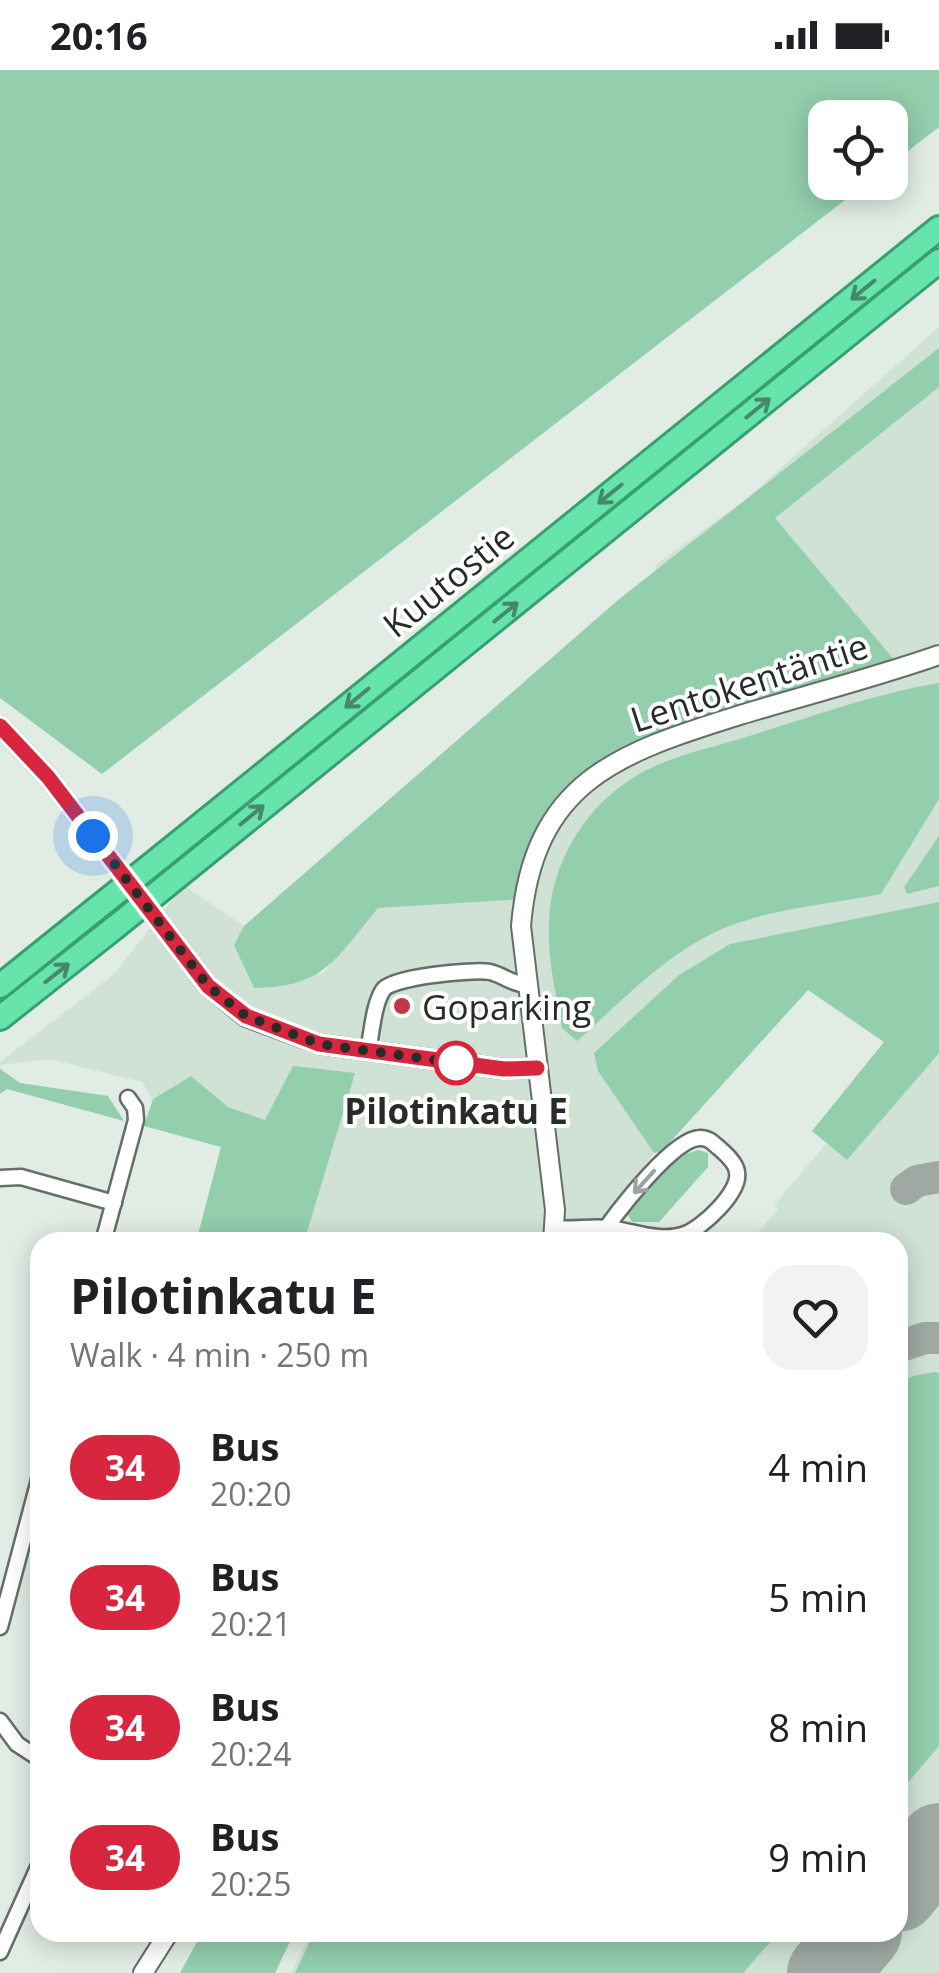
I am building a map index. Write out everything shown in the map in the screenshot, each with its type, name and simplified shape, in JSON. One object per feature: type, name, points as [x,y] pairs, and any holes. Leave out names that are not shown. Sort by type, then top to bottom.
[{"type":"highway","name":"Kuutostie","points":[[0,986],[939,228]]},
{"type":"highway","name":"Kuutostie","points":[[0,1018],[939,261]]},
{"type":"street","name":"Lentokentäntie","points":[[554,1232],[521,926],[524,896],[538,847],[568,800],[592,778],[642,747],[939,655]]},
{"type":"street","points":[[0,726],[48,777],[208,986],[246,1016],[319,1044],[504,1069],[537,1068]]},
{"type":"street","points":[[368,1051],[381,994],[393,981],[476,972],[527,984]]},
{"type":"street","points":[[106,1232],[136,1120],[135,1108],[128,1098]]},
{"type":"street","points":[[606,1228],[652,1171],[688,1142],[700,1138],[710,1140],[730,1159],[738,1177],[726,1200],[704,1224],[690,1232]]},
{"type":"street","points":[[0,1178],[20,1177],[114,1203]]},
{"type":"street","points":[[576,1232],[606,1228],[627,1232]]},
{"type":"street","points":[[0,1627],[30,1514]]},
{"type":"street","points":[[0,1721],[17,1744],[30,1752]]},
{"type":"street","points":[[1,1948],[30,1885]]},
{"type":"street","points":[[143,1973],[163,1942]]},
{"type":"shaded area","points":[[939,327],[939,836],[904,887],[908,894],[939,886],[939,902],[730,944],[679,975],[594,1053],[654,1153],[595,1232],[307,1232],[354,1072],[266,1120],[228,1107],[191,1076],[153,1099],[142,1082],[50,1059],[0,1065],[113,975],[184,886],[244,926],[234,946],[322,974],[378,908],[510,900],[657,564],[746,499]]},
{"type":"shaded area","points":[[939,1027],[939,1973],[291,1973],[306,1942],[908,1942],[908,1232],[758,1232],[778,1209],[774,1205],[827,1143],[831,1146]]},
{"type":"green space","points":[[0,70],[939,70],[939,127],[908,151],[908,100],[808,100],[808,200],[845,200],[102,774],[0,698]]},
{"type":"green space","points":[[939,348],[939,387],[775,518],[901,668],[680,734],[569,800],[523,896],[378,908],[339,955],[314,975],[298,982],[254,988],[234,945],[244,926],[618,600]]},
{"type":"green space","points":[[939,683],[939,799],[881,894],[778,912],[720,930],[654,972],[577,1041],[562,1028],[549,949],[551,899],[565,856],[604,800],[641,773],[683,755],[870,699]]},
{"type":"green space","points":[[939,836],[939,886],[907,894],[904,887]]},
{"type":"green space","points":[[939,902],[939,1053],[847,1160],[812,1131],[884,1042],[808,990],[662,1151],[654,1153],[598,1071],[594,1053],[679,975],[730,944]]},
{"type":"green space","points":[[293,1066],[355,1073],[307,1232],[199,1232],[221,1147],[144,1126],[153,1099],[191,1076],[228,1107],[265,1120]]},
{"type":"green space","points":[[0,1069],[20,1083],[108,1096],[124,1121],[7,1089],[0,1094]]},
{"type":"green space","points":[[698,1150],[708,1153],[708,1167],[659,1222],[632,1222],[628,1215],[630,1205],[682,1155]]},
{"type":"green space","points":[[939,1373],[939,1746],[908,1782],[908,1379]]},
{"type":"green space","points":[[197,1942],[290,1942],[275,1973],[180,1973]]},
{"type":"green space","points":[[309,1942],[770,1942],[743,1973],[295,1973]]},
{"type":"taxiway","points":[[906,1189],[917,1181],[939,1177]]},
{"type":"taxiway","points":[[908,1344],[939,1338]]},
{"type":"runway","points":[[908,1880],[939,1843]]},
{"type":"runway","points":[[827,1973],[853,1942]]},
{"type":"bus line","name":"34","points":[[0,726],[23,746],[48,777],[208,986],[246,1016],[319,1044],[504,1069],[537,1068]]},
{"type":"place","name":"Goparking","points":[[402,1006]]},
{"type":"place","name":"Pilotinkatu E","points":[[456,1063]]},
{"type":"route","points":[[93,836],[208,986],[246,1016],[319,1044],[456,1063]]}]
